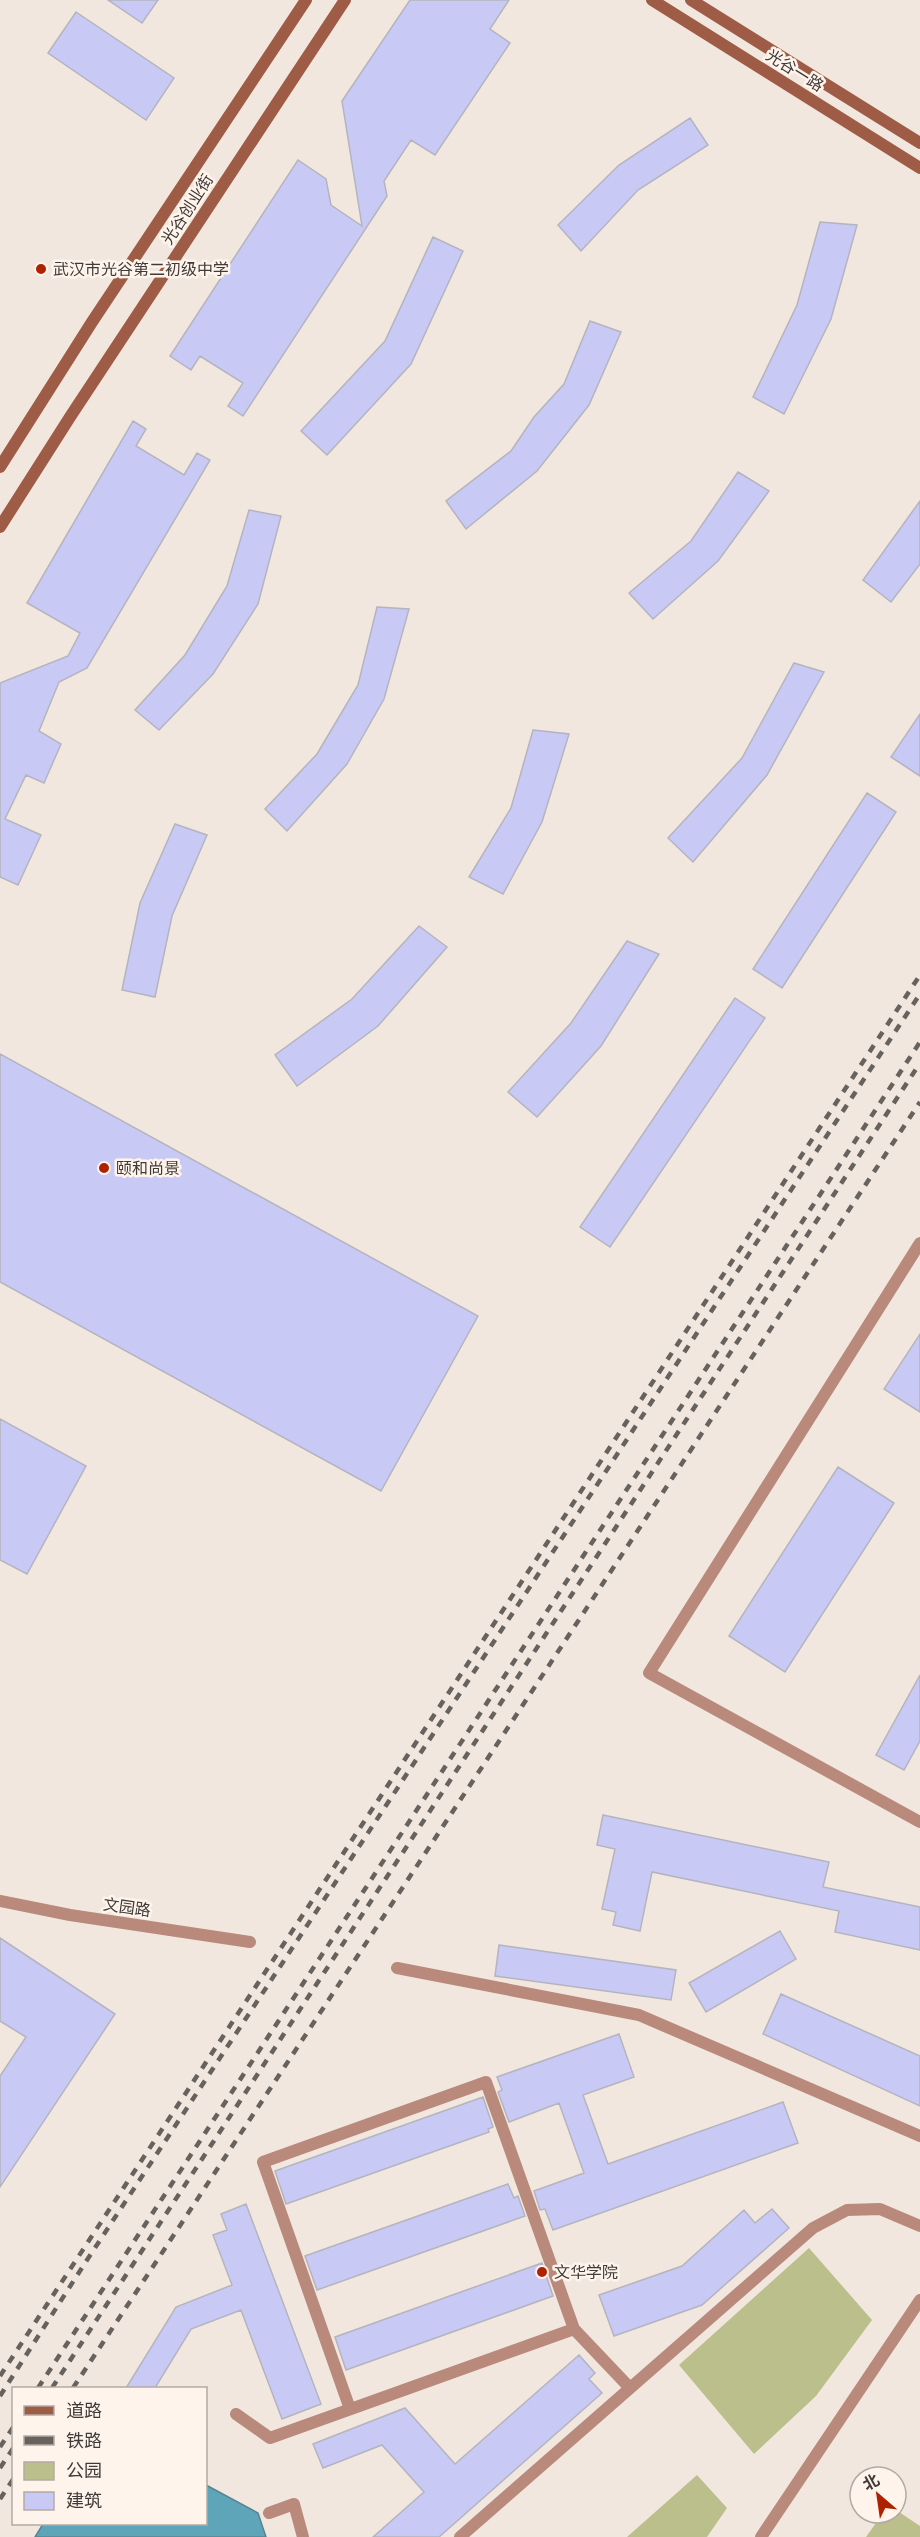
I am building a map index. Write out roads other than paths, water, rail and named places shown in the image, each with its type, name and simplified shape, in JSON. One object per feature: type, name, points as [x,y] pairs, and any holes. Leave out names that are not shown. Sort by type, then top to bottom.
[{"type":"main road","name":"光谷创业街","points":[[0,467],[92,322],[306,0]]},
{"type":"main road","name":"光谷创业街","points":[[0,527],[345,0]]},
{"type":"main road","name":"光谷一路","points":[[652,0],[920,168]]},
{"type":"main road","name":"光谷一路","points":[[691,0],[920,143]]},
{"type":"street","points":[[920,1243],[649,1673],[920,1822]]},
{"type":"street","name":"文园路","points":[[0,1901],[70,1916],[250,1942]]},
{"type":"street","points":[[398,1968],[639,2015],[920,2136]]},
{"type":"street","points":[[350,2409],[263,2162],[486,2082],[574,2329],[630,2388]]},
{"type":"street","points":[[460,2537],[813,2228],[847,2210],[880,2209],[920,2226]]},
{"type":"street","points":[[761,2537],[920,2300]]},
{"type":"street","points":[[236,2414],[270,2438],[574,2329]]},
{"type":"street","points":[[269,2513],[294,2504],[303,2537]]},
{"type":"water","points":[[207,2486],[258,2513],[266,2537],[35,2537],[42,2525],[207,2525]]},
{"type":"railway","points":[[0,2376],[920,975]]},
{"type":"railway","points":[[0,2396],[85,2263],[920,994]]},
{"type":"railway","points":[[39,2387],[920,1042]]},
{"type":"railway","points":[[53,2387],[920,1063]]},
{"type":"railway","points":[[74,2387],[920,1102]]},
{"type":"railway","points":[[0,2447],[12,2429]]},
{"type":"railway","points":[[0,2468],[12,2450]]},
{"type":"railway","points":[[0,2499],[12,2481]]},
{"type":"place","name":"武汉市光谷第二初级中学","points":[[41,269]]},
{"type":"place","name":"颐和尚景","points":[[104,1168]]},
{"type":"place","name":"文华学院","points":[[542,2272]]}]
